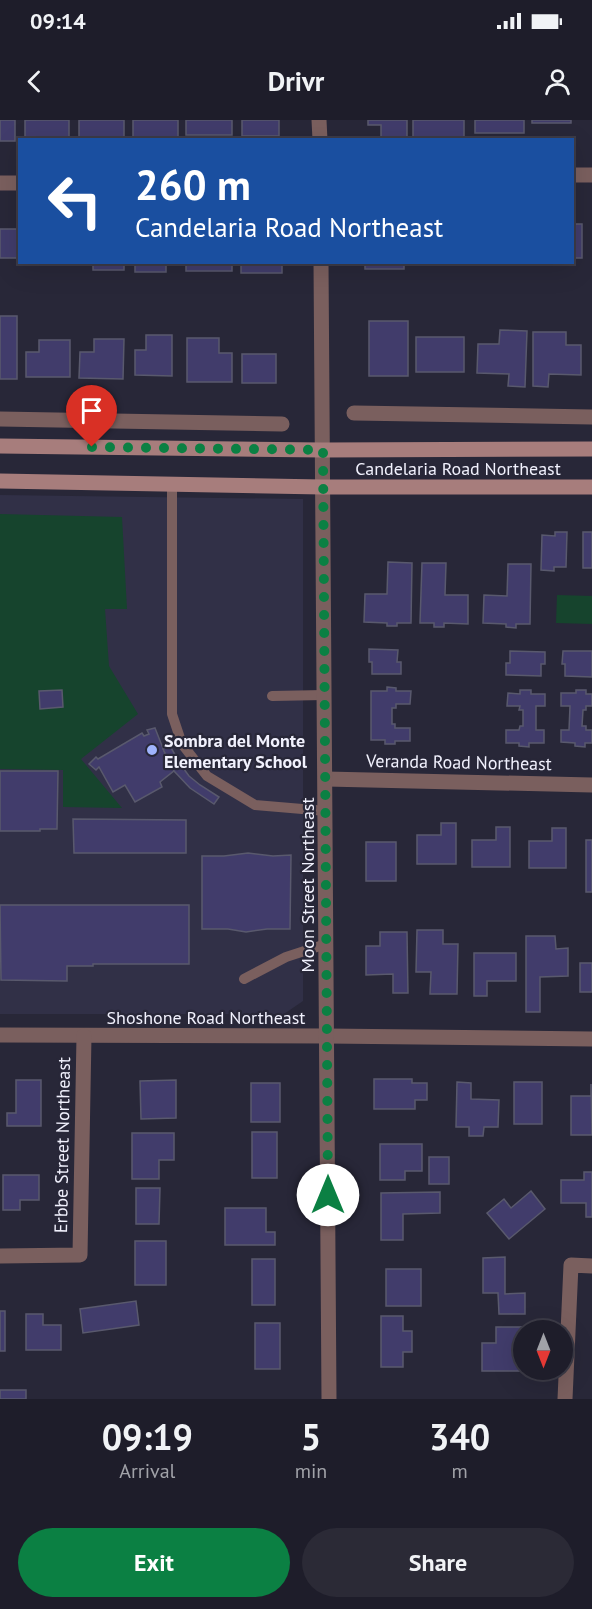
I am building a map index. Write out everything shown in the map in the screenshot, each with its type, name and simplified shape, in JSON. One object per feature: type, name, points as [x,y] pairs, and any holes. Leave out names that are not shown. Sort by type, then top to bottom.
[{"type":"main road","name":"Candelaria Road Northeast","points":[[0,446],[323,450],[592,449]]},
{"type":"main road","name":"Candelaria Road Northeast","points":[[0,481],[322,488],[592,487]]},
{"type":"street","points":[[319,120],[320,138]]},
{"type":"street","points":[[574,175],[592,175]]},
{"type":"street","points":[[0,183],[18,183]]},
{"type":"street","name":"Moon Street Northeast","points":[[321,264],[329,1399]]},
{"type":"street","points":[[354,413],[592,417]]},
{"type":"street","points":[[0,419],[282,424]]},
{"type":"street","name":"Veranda Road Northeast","points":[[326,779],[592,785]]},
{"type":"street","name":"Shoshone Road Northeast","points":[[0,1035],[592,1039]]},
{"type":"street","name":"Erbbe Street Northeast","points":[[0,1256],[80,1255],[84,1036]]},
{"type":"street","points":[[565,1399],[571,1265],[592,1266]]},
{"type":"lane","points":[[172,484],[172,714],[182,744],[207,776],[255,805],[326,811]]},
{"type":"lane","points":[[272,696],[324,695]]},
{"type":"lane","points":[[244,980],[286,957],[326,944]]},
{"type":"shaded area","name":"Sombra del Monte Elementary School","points":[[0,495],[303,499],[303,1001],[284,1014],[0,1014]]},
{"type":"green space","points":[[0,514],[122,517],[127,609],[105,609],[109,666],[138,714],[81,759],[122,808],[63,807],[63,770],[0,769]]},
{"type":"green space","points":[[557,595],[592,596],[592,624],[556,623]]},
{"type":"building","points":[[0,120],[15,120],[15,141],[0,141]]},
{"type":"building","points":[[25,120],[69,120],[69,138],[25,138]]},
{"type":"building","points":[[79,120],[124,120],[124,137],[79,137]]},
{"type":"building","points":[[133,120],[178,120],[178,138],[133,138]]},
{"type":"building","points":[[186,120],[232,120],[232,135],[186,135]]},
{"type":"building","points":[[242,120],[279,120],[279,136],[242,136]]},
{"type":"building","points":[[368,120],[407,120],[407,138],[381,138],[381,125],[368,125]]},
{"type":"building","points":[[413,120],[464,120],[464,138],[413,138]]},
{"type":"building","points":[[475,120],[524,120],[524,133],[475,133]]},
{"type":"building","points":[[532,120],[571,120],[571,123],[532,123]]},
{"type":"building","points":[[574,224],[582,224],[582,258],[574,258]]},
{"type":"building","points":[[0,229],[17,229],[17,258],[0,258]]},
{"type":"building","points":[[93,264],[124,264],[124,270],[93,270]]},
{"type":"building","points":[[135,264],[166,264],[166,272],[135,272]]},
{"type":"building","points":[[186,264],[232,264],[232,271],[186,271]]},
{"type":"building","points":[[241,264],[282,264],[282,273],[241,273]]},
{"type":"building","points":[[365,264],[404,264],[404,269],[365,269]]},
{"type":"building","points":[[0,316],[17,316],[17,379],[0,379]]},
{"type":"building","points":[[369,321],[408,321],[408,376],[369,376]]},
{"type":"building","points":[[500,330],[527,331],[525,387],[508,386],[509,374],[477,373],[478,344],[499,344]]},
{"type":"building","points":[[533,332],[566,332],[566,345],[581,345],[581,375],[549,374],[548,387],[533,386]]},
{"type":"building","points":[[146,335],[172,335],[172,376],[135,375],[135,350],[146,350]]},
{"type":"building","points":[[416,337],[464,337],[464,372],[416,372]]},
{"type":"building","points":[[187,338],[219,338],[219,353],[232,353],[232,382],[187,382]]},
{"type":"building","points":[[94,339],[124,339],[123,379],[79,378],[80,352],[94,352]]},
{"type":"building","points":[[39,340],[70,340],[70,377],[26,377],[26,352],[39,352]]},
{"type":"building","points":[[242,354],[276,354],[276,383],[242,383]]},
{"type":"building","points":[[555,532],[567,532],[566,567],[554,567],[554,571],[541,570],[542,535],[555,536]]},
{"type":"building","points":[[583,532],[592,532],[592,568],[583,568]]},
{"type":"building","points":[[388,562],[412,563],[411,623],[387,626],[387,623],[364,622],[365,594],[387,594]]},
{"type":"building","points":[[422,563],[446,563],[445,595],[468,595],[468,624],[444,623],[444,627],[434,627],[434,623],[420,623]]},
{"type":"building","points":[[508,564],[531,564],[530,624],[516,624],[516,628],[506,627],[506,624],[483,623],[484,595],[507,596]]},
{"type":"building","points":[[369,649],[398,650],[397,662],[401,662],[401,674],[372,674]]},
{"type":"building","points":[[510,651],[545,652],[545,664],[541,664],[541,676],[506,675],[506,663],[510,663]]},
{"type":"building","points":[[563,651],[592,651],[592,677],[565,676],[565,664],[562,664]]},
{"type":"building","points":[[387,687],[396,688],[396,691],[411,691],[410,704],[396,704],[396,708],[392,708],[392,724],[395,724],[395,728],[410,728],[410,741],[385,744],[385,740],[371,740],[371,691],[387,691]]},
{"type":"building","points":[[62,690],[63,707],[40,709],[39,691]]},
{"type":"building","points":[[520,690],[531,690],[531,694],[545,694],[545,706],[536,706],[536,730],[544,730],[544,743],[529,743],[529,747],[519,746],[519,743],[506,743],[506,730],[519,730],[520,726],[523,726],[523,710],[519,710],[520,706],[507,706],[508,693],[520,694]]},
{"type":"building","points":[[576,690],[586,690],[586,694],[592,694],[592,706],[586,706],[586,710],[583,710],[582,726],[586,726],[586,730],[592,730],[592,743],[585,743],[585,747],[575,746],[575,743],[561,742],[561,730],[569,730],[570,706],[561,706],[561,693],[576,693]]},
{"type":"building","points":[[155,728],[166,756],[175,770],[160,782],[162,787],[135,802],[125,785],[113,792],[99,767],[96,770],[89,764],[96,757],[98,759],[142,733],[144,736],[149,734],[147,730]]},
{"type":"building","points":[[170,746],[189,776],[219,797],[214,804],[190,788],[174,771],[163,749]]},
{"type":"building","points":[[0,771],[58,771],[57,829],[0,831]]},
{"type":"building","points":[[73,819],[186,820],[186,853],[74,853]]},
{"type":"building","points":[[441,823],[456,823],[456,864],[417,864],[417,835],[441,835]]},
{"type":"building","points":[[496,827],[510,827],[510,867],[472,867],[472,840],[496,840]]},
{"type":"building","points":[[552,828],[566,828],[566,868],[529,868],[529,841],[552,841]]},
{"type":"building","points":[[586,840],[592,840],[592,892],[586,892]]},
{"type":"building","points":[[366,842],[396,842],[396,881],[366,881]]},
{"type":"building","points":[[248,853],[273,856],[291,855],[290,929],[246,932],[202,929],[202,856]]},
{"type":"building","points":[[0,905],[189,905],[189,964],[67,966],[67,981],[1,980]]},
{"type":"building","points":[[417,930],[443,930],[443,944],[458,944],[457,994],[430,994],[431,972],[416,972]]},
{"type":"building","points":[[380,932],[407,932],[408,993],[393,993],[393,974],[366,975],[366,946],[380,946]]},
{"type":"building","points":[[526,936],[555,936],[556,949],[568,948],[568,976],[540,977],[540,1012],[526,1012]]},
{"type":"building","points":[[474,953],[516,953],[516,981],[487,981],[487,996],[474,996]]},
{"type":"building","points":[[580,963],[592,963],[592,992],[580,992]]},
{"type":"building","points":[[374,1079],[412,1079],[412,1083],[427,1083],[427,1100],[415,1100],[415,1109],[374,1109]]},
{"type":"building","points":[[16,1080],[41,1080],[41,1126],[7,1126],[7,1113],[16,1113]]},
{"type":"building","points":[[176,1080],[176,1118],[141,1119],[140,1081]]},
{"type":"building","points":[[457,1082],[471,1083],[471,1099],[499,1100],[498,1127],[484,1127],[483,1136],[469,1136],[469,1127],[456,1127]]},
{"type":"building","points":[[514,1082],[542,1082],[542,1124],[514,1124]]},
{"type":"building","points":[[251,1083],[280,1083],[280,1122],[251,1122]]},
{"type":"building","points":[[591,1084],[592,1135],[571,1135],[571,1096],[591,1096]]},
{"type":"building","points":[[252,1132],[277,1132],[277,1178],[252,1178]]},
{"type":"building","points":[[132,1133],[174,1133],[174,1160],[159,1160],[159,1179],[132,1179]]},
{"type":"building","points":[[380,1144],[422,1144],[422,1171],[405,1171],[405,1180],[380,1180]]},
{"type":"building","points":[[429,1157],[449,1157],[449,1184],[429,1184]]},
{"type":"building","points":[[584,1172],[592,1172],[592,1217],[586,1217],[586,1203],[561,1203],[561,1180],[584,1180]]},
{"type":"building","points":[[3,1175],[39,1175],[39,1200],[20,1200],[20,1210],[3,1210]]},
{"type":"building","points":[[136,1188],[160,1188],[159,1224],[136,1224]]},
{"type":"building","points":[[531,1191],[545,1209],[509,1239],[487,1213],[504,1199],[511,1208]]},
{"type":"building","points":[[440,1192],[440,1213],[403,1214],[403,1240],[381,1240],[381,1193]]},
{"type":"building","points":[[225,1208],[266,1208],[266,1232],[275,1232],[275,1245],[225,1245]]},
{"type":"building","points":[[135,1241],[166,1241],[166,1285],[135,1285]]},
{"type":"building","points":[[505,1257],[505,1294],[525,1293],[525,1314],[499,1314],[498,1293],[483,1293],[483,1258]]},
{"type":"building","points":[[252,1259],[275,1259],[275,1305],[252,1305]]},
{"type":"building","points":[[386,1269],[421,1269],[421,1306],[386,1306]]},
{"type":"building","points":[[136,1301],[139,1325],[83,1333],[80,1309]]},
{"type":"building","points":[[0,1311],[5,1311],[5,1351],[0,1351]]},
{"type":"building","points":[[26,1314],[43,1314],[43,1325],[61,1325],[61,1350],[26,1350]]},
{"type":"building","points":[[381,1316],[403,1316],[403,1331],[412,1331],[412,1352],[403,1352],[403,1367],[381,1367]]},
{"type":"building","points":[[255,1323],[280,1323],[280,1369],[255,1369]]},
{"type":"building","points":[[496,1327],[513,1327],[513,1371],[482,1371],[482,1343],[496,1343]]},
{"type":"building","points":[[0,1390],[26,1390],[26,1399],[0,1399]]},
{"type":"place","name":"Sombra del Monte Elementary School","points":[[152,750]]},
{"type":"route","points":[[92,447],[323,450],[328,1195]]}]
